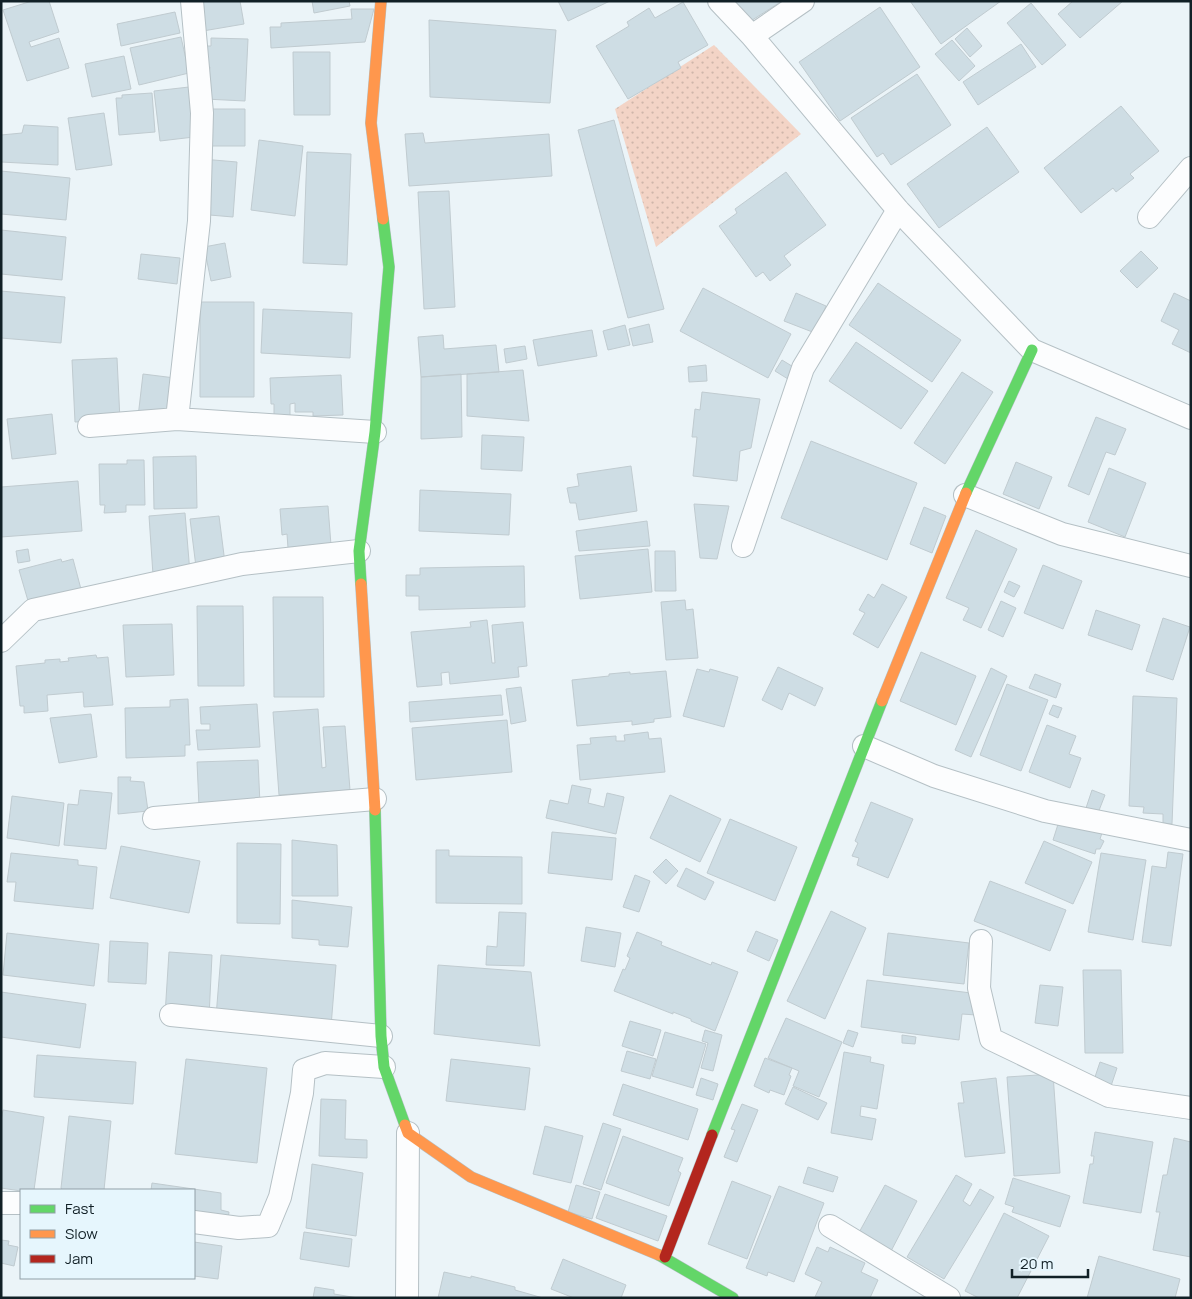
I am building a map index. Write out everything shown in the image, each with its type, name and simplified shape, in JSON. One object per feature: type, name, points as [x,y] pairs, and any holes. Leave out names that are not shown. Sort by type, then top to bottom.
[{"type":"street","points":[[177,419],[199,221],[202,113],[192,1]]},
{"type":"street","points":[[381,1],[370,123],[389,267],[375,432],[359,551],[375,799],[381,1036],[384,1067],[408,1133],[407,1298]]},
{"type":"street","points":[[720,1],[752,36],[898,210],[1032,350],[1191,418]]},
{"type":"street","points":[[752,36],[803,1]]},
{"type":"street","points":[[1149,217],[1191,168]]},
{"type":"street","points":[[743,546],[803,368],[898,210]]},
{"type":"street","points":[[665,1257],[864,746],[965,495],[1032,350]]},
{"type":"street","points":[[89,426],[177,419],[375,432]]},
{"type":"street","points":[[965,495],[1062,534],[1191,566]]},
{"type":"street","points":[[1,641],[33,610],[242,564],[359,551]]},
{"type":"street","points":[[864,746],[934,776],[1045,811],[1191,840]]},
{"type":"street","points":[[154,818],[375,799]]},
{"type":"street","points":[[981,941],[979,988],[991,1039],[1109,1096],[1191,1108]]},
{"type":"street","points":[[171,1015],[381,1036]]},
{"type":"street","points":[[195,1222],[239,1228],[268,1226],[280,1197],[302,1093],[304,1070],[325,1063],[384,1067]]},
{"type":"street","points":[[408,1133],[471,1177],[665,1257],[733,1298]]},
{"type":"street","points":[[1,1203],[20,1202]]},
{"type":"street","points":[[830,1226],[949,1298]]},
{"type":"shaded area","points":[[714,45],[801,134],[656,247],[615,109]]},
{"type":"building","points":[[32,1],[49,1],[59,32],[29,42],[31,47],[59,38],[69,68],[27,81],[3,10]]},
{"type":"building","points":[[192,1],[240,1],[244,24],[197,32]]},
{"type":"building","points":[[312,1],[349,1],[350,6],[314,13]]},
{"type":"building","points":[[558,1],[610,1],[568,21]]},
{"type":"building","points":[[727,1],[782,1],[743,26]]},
{"type":"building","points":[[910,1],[1001,1],[941,44]]},
{"type":"building","points":[[1073,1],[1123,1],[1080,38],[1058,14]]},
{"type":"building","points":[[683,2],[708,45],[678,62],[681,68],[628,99],[596,46],[629,26],[627,22],[649,8],[655,18]]},
{"type":"building","points":[[1031,3],[1066,45],[1042,65],[1007,23]]},
{"type":"building","points":[[880,7],[920,67],[840,121],[799,62]]},
{"type":"building","points":[[351,9],[374,9],[365,42],[271,48],[270,27],[281,27],[281,23],[352,19]]},
{"type":"building","points":[[175,12],[180,33],[121,46],[117,24]]},
{"type":"building","points":[[429,20],[556,30],[550,103],[430,97]]},
{"type":"building","points":[[967,28],[982,46],[970,57],[955,39]]},
{"type":"building","points":[[181,37],[189,73],[139,85],[130,48]]},
{"type":"building","points":[[211,38],[248,39],[245,101],[205,99],[210,67],[206,67],[207,46],[211,46]]},
{"type":"building","points":[[952,40],[975,66],[959,81],[935,54]]},
{"type":"building","points":[[1021,44],[1036,67],[978,105],[963,82]]},
{"type":"building","points":[[293,52],[330,52],[330,115],[294,115]]},
{"type":"building","points":[[124,56],[131,89],[92,97],[85,64]]},
{"type":"building","points":[[917,74],[951,125],[891,165],[883,153],[877,157],[851,118]]},
{"type":"building","points":[[189,87],[194,137],[160,141],[154,91]]},
{"type":"building","points":[[152,93],[155,132],[119,135],[116,98],[122,98],[122,95]]},
{"type":"building","points":[[1121,106],[1159,151],[1130,174],[1134,178],[1116,192],[1113,188],[1081,213],[1044,168]]},
{"type":"building","points":[[207,109],[245,109],[245,146],[207,146]]},
{"type":"building","points":[[104,113],[112,165],[76,170],[68,118]]},
{"type":"building","points":[[614,120],[664,309],[628,318],[578,130]]},
{"type":"building","points":[[24,125],[58,127],[58,165],[1,162],[1,135],[22,133]]},
{"type":"building","points":[[987,127],[1019,172],[939,228],[907,184]]},
{"type":"building","points":[[423,133],[425,143],[549,134],[552,176],[409,186],[405,134]]},
{"type":"building","points":[[259,140],[303,146],[295,216],[251,210]]},
{"type":"building","points":[[307,152],[351,154],[347,265],[303,263]]},
{"type":"building","points":[[202,159],[237,162],[233,217],[198,214]]},
{"type":"building","points":[[1,171],[70,178],[66,220],[1,214]]},
{"type":"building","points":[[786,172],[826,225],[784,256],[791,265],[770,281],[763,272],[756,277],[719,226],[737,213],[735,209]]},
{"type":"building","points":[[449,191],[455,307],[424,309],[418,192]]},
{"type":"building","points":[[1,230],[66,237],[62,280],[1,274]]},
{"type":"building","points":[[225,243],[231,277],[211,281],[204,247]]},
{"type":"building","points":[[1141,251],[1158,268],[1137,288],[1120,271]]},
{"type":"building","points":[[141,254],[180,258],[177,284],[138,279]]},
{"type":"building","points":[[878,283],[961,340],[932,382],[849,325]]},
{"type":"building","points":[[703,288],[791,334],[768,378],[680,331]]},
{"type":"building","points":[[1,291],[65,297],[61,343],[1,338]]},
{"type":"building","points":[[796,293],[826,306],[815,333],[784,321]]},
{"type":"building","points":[[1174,293],[1191,301],[1191,353],[1172,344],[1179,330],[1161,321]]},
{"type":"building","points":[[200,302],[254,302],[254,397],[200,397]]},
{"type":"building","points":[[263,309],[352,313],[350,358],[261,353]]},
{"type":"building","points":[[649,324],[653,342],[633,346],[629,329]]},
{"type":"building","points":[[625,325],[630,345],[608,350],[603,331]]},
{"type":"building","points":[[592,330],[597,356],[538,366],[533,340]]},
{"type":"building","points":[[443,335],[444,349],[496,345],[499,372],[421,377],[418,337]]},
{"type":"building","points":[[856,342],[928,391],[901,429],[829,381]]},
{"type":"building","points":[[525,346],[527,359],[506,363],[504,349]]},
{"type":"building","points":[[117,358],[120,420],[75,422],[72,360]]},
{"type":"building","points":[[782,360],[795,368],[788,379],[775,371]]},
{"type":"building","points":[[706,365],[707,381],[689,382],[688,367]]},
{"type":"building","points":[[523,370],[529,421],[467,416],[467,374]]},
{"type":"building","points":[[962,372],[993,392],[945,464],[914,443]]},
{"type":"building","points":[[143,374],[175,378],[170,421],[138,417]]},
{"type":"building","points":[[461,374],[462,437],[421,439],[421,377]]},
{"type":"building","points":[[341,375],[343,415],[313,416],[313,412],[295,412],[295,403],[290,404],[290,417],[274,418],[274,404],[271,404],[270,378]]},
{"type":"building","points":[[702,392],[760,399],[751,448],[740,451],[737,481],[693,476],[697,437],[692,437],[695,409],[700,410]]},
{"type":"building","points":[[52,414],[56,454],[12,459],[7,419]]},
{"type":"building","points":[[1096,417],[1126,429],[1115,455],[1106,452],[1089,495],[1068,486]]},
{"type":"building","points":[[482,435],[524,437],[522,471],[481,469]]},
{"type":"building","points":[[811,441],[917,483],[887,560],[781,518]]},
{"type":"building","points":[[196,456],[197,508],[154,509],[153,457]]},
{"type":"building","points":[[127,460],[144,460],[145,505],[126,505],[126,512],[104,513],[105,505],[100,505],[99,464],[127,464]]},
{"type":"building","points":[[1016,462],[1052,477],[1039,509],[1003,494]]},
{"type":"building","points":[[631,466],[637,511],[579,520],[576,503],[570,503],[567,488],[579,486],[577,474]]},
{"type":"building","points":[[1109,468],[1146,483],[1125,537],[1088,522]]},
{"type":"building","points":[[78,481],[82,531],[1,537],[1,487]]},
{"type":"building","points":[[420,490],[511,494],[509,535],[419,531]]},
{"type":"building","points":[[694,504],[729,506],[717,559],[700,558]]},
{"type":"building","points":[[328,506],[331,545],[288,548],[287,534],[282,535],[280,509]]},
{"type":"building","points":[[924,507],[946,516],[932,553],[910,544]]},
{"type":"building","points":[[185,513],[190,573],[153,575],[149,516]]},
{"type":"building","points":[[219,516],[225,563],[196,567],[190,519]]},
{"type":"building","points":[[647,521],[650,546],[579,551],[576,531]]},
{"type":"building","points":[[976,530],[1017,549],[981,628],[963,620],[969,608],[946,598]]},
{"type":"building","points":[[28,549],[30,561],[18,563],[16,551]]},
{"type":"building","points":[[648,549],[652,592],[580,599],[575,556]]},
{"type":"building","points":[[655,551],[675,551],[676,591],[655,591]]},
{"type":"building","points":[[61,559],[62,562],[73,559],[82,593],[31,611],[19,570]]},
{"type":"building","points":[[1043,565],[1082,581],[1063,629],[1024,613]]},
{"type":"building","points":[[524,566],[525,607],[419,610],[419,596],[406,596],[406,575],[420,575],[420,568]]},
{"type":"building","points":[[1009,581],[1020,586],[1014,597],[1004,592]]},
{"type":"building","points":[[882,584],[907,597],[878,648],[853,634],[865,613],[859,610],[868,594],[874,598]]},
{"type":"building","points":[[273,597],[323,597],[324,697],[274,697]]},
{"type":"building","points":[[685,600],[686,610],[693,609],[698,658],[666,660],[661,602]]},
{"type":"building","points":[[1001,601],[1016,608],[1003,637],[988,630]]},
{"type":"building","points":[[197,606],[243,606],[244,686],[198,686]]},
{"type":"building","points":[[1096,610],[1140,625],[1132,650],[1088,635]]},
{"type":"building","points":[[1163,618],[1190,627],[1173,680],[1146,671]]},
{"type":"building","points":[[487,620],[492,663],[495,663],[492,625],[523,622],[527,666],[518,667],[519,677],[450,684],[449,672],[441,673],[442,685],[417,687],[411,632],[471,627],[470,622]]},
{"type":"building","points":[[172,624],[174,675],[126,677],[123,625]]},
{"type":"building","points":[[921,652],[976,676],[956,725],[900,701]]},
{"type":"building","points":[[96,655],[97,658],[108,657],[113,705],[84,707],[83,692],[47,695],[48,711],[24,713],[24,706],[20,706],[16,666],[45,663],[45,660],[60,659],[60,662],[69,661],[68,658]]},
{"type":"building","points":[[778,667],[823,688],[815,706],[789,693],[782,710],[762,700]]},
{"type":"building","points":[[991,668],[1007,676],[971,757],[955,750]]},
{"type":"building","points":[[697,669],[709,672],[710,669],[738,677],[724,727],[683,716]]},
{"type":"building","points":[[666,671],[671,717],[632,725],[632,721],[577,726],[572,680],[609,676],[609,674]]},
{"type":"building","points":[[1035,674],[1061,684],[1056,698],[1029,688]]},
{"type":"building","points":[[1007,684],[1048,700],[1021,771],[980,755]]},
{"type":"building","points":[[521,687],[526,721],[511,724],[506,689]]},
{"type":"building","points":[[501,695],[503,715],[410,722],[409,702]]},
{"type":"building","points":[[1133,696],[1177,698],[1172,824],[1163,823],[1163,814],[1143,813],[1144,807],[1129,806]]},
{"type":"building","points":[[188,699],[190,745],[185,745],[185,756],[126,758],[125,708],[170,707],[170,700]]},
{"type":"building","points":[[257,704],[260,747],[198,750],[196,730],[210,730],[210,724],[201,724],[200,707]]},
{"type":"building","points":[[1053,705],[1062,708],[1058,718],[1049,714]]},
{"type":"building","points":[[318,709],[322,768],[326,767],[323,727],[345,726],[350,790],[279,795],[273,712]]},
{"type":"building","points":[[91,714],[97,757],[59,763],[50,718]]},
{"type":"building","points":[[507,720],[512,772],[416,780],[412,728]]},
{"type":"building","points":[[1047,725],[1076,736],[1069,754],[1081,758],[1070,788],[1029,772]]},
{"type":"building","points":[[648,732],[649,739],[661,738],[665,772],[580,780],[577,745],[591,744],[590,738],[616,736],[616,741],[625,741],[624,735]]},
{"type":"building","points":[[258,760],[260,804],[199,806],[197,762]]},
{"type":"building","points":[[118,777],[131,777],[130,781],[144,782],[148,811],[118,814]]},
{"type":"building","points":[[572,785],[591,789],[588,803],[604,807],[607,793],[624,797],[616,834],[546,818],[550,800],[568,804]]},
{"type":"building","points":[[80,790],[112,793],[106,849],[64,845],[68,804],[78,805]]},
{"type":"building","points":[[1092,790],[1105,795],[1098,813],[1086,808]]},
{"type":"building","points":[[670,795],[721,819],[700,862],[650,838]]},
{"type":"building","points":[[12,796],[64,803],[59,846],[7,838]]},
{"type":"building","points":[[871,802],[913,819],[888,878],[857,865],[859,858],[852,856],[858,843],[855,841]]},
{"type":"building","points":[[1060,818],[1102,833],[1100,839],[1104,841],[1100,849],[1096,849],[1095,854],[1053,840]]},
{"type":"building","points":[[730,819],[797,847],[775,901],[707,873]]},
{"type":"building","points":[[552,832],[616,838],[612,880],[548,873]]},
{"type":"building","points":[[292,840],[337,845],[338,896],[292,896]]},
{"type":"building","points":[[1044,841],[1092,862],[1073,904],[1025,883]]},
{"type":"building","points":[[237,843],[281,844],[280,924],[237,923]]},
{"type":"building","points":[[121,846],[200,861],[189,913],[110,898]]},
{"type":"building","points":[[436,850],[449,850],[449,856],[522,857],[522,904],[436,903]]},
{"type":"building","points":[[1168,852],[1183,854],[1171,946],[1142,942],[1152,866],[1166,868]]},
{"type":"building","points":[[11,853],[78,860],[78,865],[97,867],[93,909],[14,901],[16,882],[7,882]]},
{"type":"building","points":[[1101,853],[1146,860],[1133,940],[1088,932]]},
{"type":"building","points":[[666,859],[678,871],[666,884],[653,872]]},
{"type":"building","points":[[686,868],[714,882],[705,900],[677,886]]},
{"type":"building","points":[[635,875],[650,881],[639,912],[623,907]]},
{"type":"building","points":[[990,881],[1066,910],[1050,951],[974,921]]},
{"type":"building","points":[[292,900],[352,907],[348,947],[319,945],[319,940],[292,938]]},
{"type":"building","points":[[831,911],[866,928],[825,1019],[787,1001]]},
{"type":"building","points":[[499,912],[526,913],[524,966],[486,965],[487,946],[497,947]]},
{"type":"building","points":[[586,927],[621,933],[615,967],[581,961]]},
{"type":"building","points":[[756,931],[778,940],[769,961],[747,951]]},
{"type":"building","points":[[637,932],[662,942],[661,945],[711,965],[712,962],[738,972],[715,1031],[691,1021],[691,1019],[614,991],[630,958],[627,956]]},
{"type":"building","points":[[7,933],[99,944],[94,986],[3,975]]},
{"type":"building","points":[[888,933],[969,943],[964,984],[883,975]]},
{"type":"building","points":[[110,941],[148,943],[146,984],[108,982]]},
{"type":"building","points":[[169,952],[212,955],[209,1017],[165,1015]]},
{"type":"building","points":[[221,955],[336,965],[330,1039],[215,1029]]},
{"type":"building","points":[[438,965],[531,972],[540,1046],[434,1034]]},
{"type":"building","points":[[1083,970],[1121,970],[1123,1053],[1085,1053]]},
{"type":"building","points":[[867,980],[979,994],[976,1015],[962,1014],[959,1040],[861,1027]]},
{"type":"building","points":[[1040,985],[1063,987],[1058,1026],[1035,1023]]},
{"type":"building","points":[[1,992],[86,1004],[80,1048],[1,1037]]},
{"type":"building","points":[[786,1018],[842,1042],[819,1097],[793,1086],[799,1071],[768,1058]]},
{"type":"building","points":[[630,1021],[661,1030],[653,1056],[622,1046]]},
{"type":"building","points":[[705,1030],[722,1035],[713,1071],[701,1068],[708,1043],[702,1041]]},
{"type":"building","points":[[848,1030],[858,1033],[853,1047],[843,1043]]},
{"type":"building","points":[[665,1032],[706,1044],[693,1088],[652,1076]]},
{"type":"building","points":[[902,1035],[916,1037],[915,1044],[902,1043]]},
{"type":"building","points":[[627,1051],[656,1059],[650,1079],[621,1071]]},
{"type":"building","points":[[844,1052],[871,1057],[870,1062],[884,1065],[877,1109],[861,1106],[860,1116],[876,1119],[872,1140],[831,1133]]},
{"type":"building","points":[[37,1055],[136,1062],[133,1104],[34,1097]]},
{"type":"building","points":[[765,1058],[792,1068],[784,1095],[770,1090],[769,1093],[754,1086]]},
{"type":"building","points":[[186,1059],[267,1068],[257,1163],[175,1154]]},
{"type":"building","points":[[451,1059],[530,1068],[525,1110],[446,1101]]},
{"type":"building","points":[[1100,1062],[1117,1068],[1111,1086],[1094,1080]]},
{"type":"building","points":[[1053,1074],[1060,1173],[1014,1176],[1007,1077]]},
{"type":"building","points":[[701,1078],[718,1084],[713,1100],[696,1095]]},
{"type":"building","points":[[996,1078],[1005,1153],[965,1157],[958,1103],[964,1103],[961,1082]]},
{"type":"building","points":[[623,1084],[698,1109],[688,1140],[613,1115]]},
{"type":"building","points":[[793,1087],[827,1103],[818,1120],[785,1104]]},
{"type":"building","points":[[321,1099],[346,1100],[345,1139],[367,1140],[367,1158],[319,1156]]},
{"type":"building","points":[[742,1104],[758,1110],[737,1162],[724,1157],[735,1130],[731,1129]]},
{"type":"building","points":[[3,1110],[44,1117],[34,1189],[20,1189],[20,1191],[1,1188],[1,1121]]},
{"type":"building","points":[[69,1116],[111,1121],[104,1189],[61,1188]]},
{"type":"building","points":[[603,1123],[621,1129],[601,1190],[583,1184]]},
{"type":"building","points":[[545,1126],[583,1136],[571,1183],[533,1174]]},
{"type":"building","points":[[1095,1132],[1153,1142],[1141,1213],[1083,1203],[1090,1164],[1093,1164],[1094,1156],[1091,1156]]},
{"type":"building","points":[[623,1136],[683,1158],[678,1171],[681,1173],[669,1206],[606,1183]]},
{"type":"building","points":[[1174,1138],[1191,1142],[1191,1257],[1153,1250],[1160,1212],[1156,1212],[1163,1175],[1167,1175]]},
{"type":"building","points":[[312,1164],[363,1173],[356,1236],[306,1228]]},
{"type":"building","points":[[808,1167],[838,1177],[833,1192],[803,1183]]},
{"type":"building","points":[[956,1175],[972,1184],[963,1201],[970,1206],[980,1189],[994,1197],[944,1279],[907,1257]]},
{"type":"building","points":[[1013,1178],[1070,1196],[1060,1227],[1012,1212],[1014,1207],[1005,1204]]},
{"type":"building","points":[[732,1181],[771,1196],[747,1259],[708,1244]]},
{"type":"building","points":[[152,1183],[193,1189],[151,1189]]},
{"type":"building","points":[[576,1185],[600,1192],[592,1219],[568,1212]]},
{"type":"building","points":[[885,1185],[917,1201],[889,1255],[856,1238]]},
{"type":"building","points":[[779,1186],[824,1203],[794,1282],[768,1272],[767,1276],[746,1268]]},
{"type":"building","points":[[195,1189],[221,1193],[221,1210],[229,1212],[226,1235],[195,1231]]},
{"type":"building","points":[[605,1194],[667,1216],[658,1241],[596,1218]]},
{"type":"building","points":[[1004,1213],[1049,1236],[1017,1298],[979,1298],[965,1291]]},
{"type":"building","points":[[304,1232],[352,1239],[349,1267],[300,1259]]},
{"type":"building","points":[[1,1240],[9,1241],[8,1245],[18,1247],[14,1266],[1,1263]]},
{"type":"building","points":[[195,1242],[222,1246],[218,1279],[195,1276]]},
{"type":"building","points":[[817,1247],[828,1252],[830,1247],[865,1263],[861,1272],[878,1280],[870,1298],[815,1297],[822,1282],[805,1274]]},
{"type":"building","points":[[1099,1256],[1180,1279],[1175,1298],[1087,1298]]},
{"type":"building","points":[[563,1259],[626,1285],[621,1298],[574,1298],[551,1289]]},
{"type":"building","points":[[444,1272],[471,1278],[471,1276],[515,1287],[515,1290],[543,1298],[438,1298]]},
{"type":"building","points":[[315,1287],[334,1290],[334,1294],[358,1298],[313,1298]]},
{"type":"traffic: fast","points":[[361,584],[359,551],[375,432],[389,267],[383,219]]},
{"type":"traffic: fast","points":[[966,493],[1032,350]]},
{"type":"traffic: fast","points":[[712,1135],[882,701]]},
{"type":"traffic: fast","points":[[375,810],[381,1036],[384,1067],[405,1125]]},
{"type":"traffic: fast","points":[[659,1255],[733,1298]]},
{"type":"traffic: slow","points":[[381,1],[371,123],[383,219]]},
{"type":"traffic: slow","points":[[882,701],[966,493]]},
{"type":"traffic: slow","points":[[361,584],[375,810]]},
{"type":"traffic: slow","points":[[405,1125],[408,1133],[471,1177],[659,1255]]},
{"type":"traffic: jam","points":[[665,1257],[712,1135]]}]
